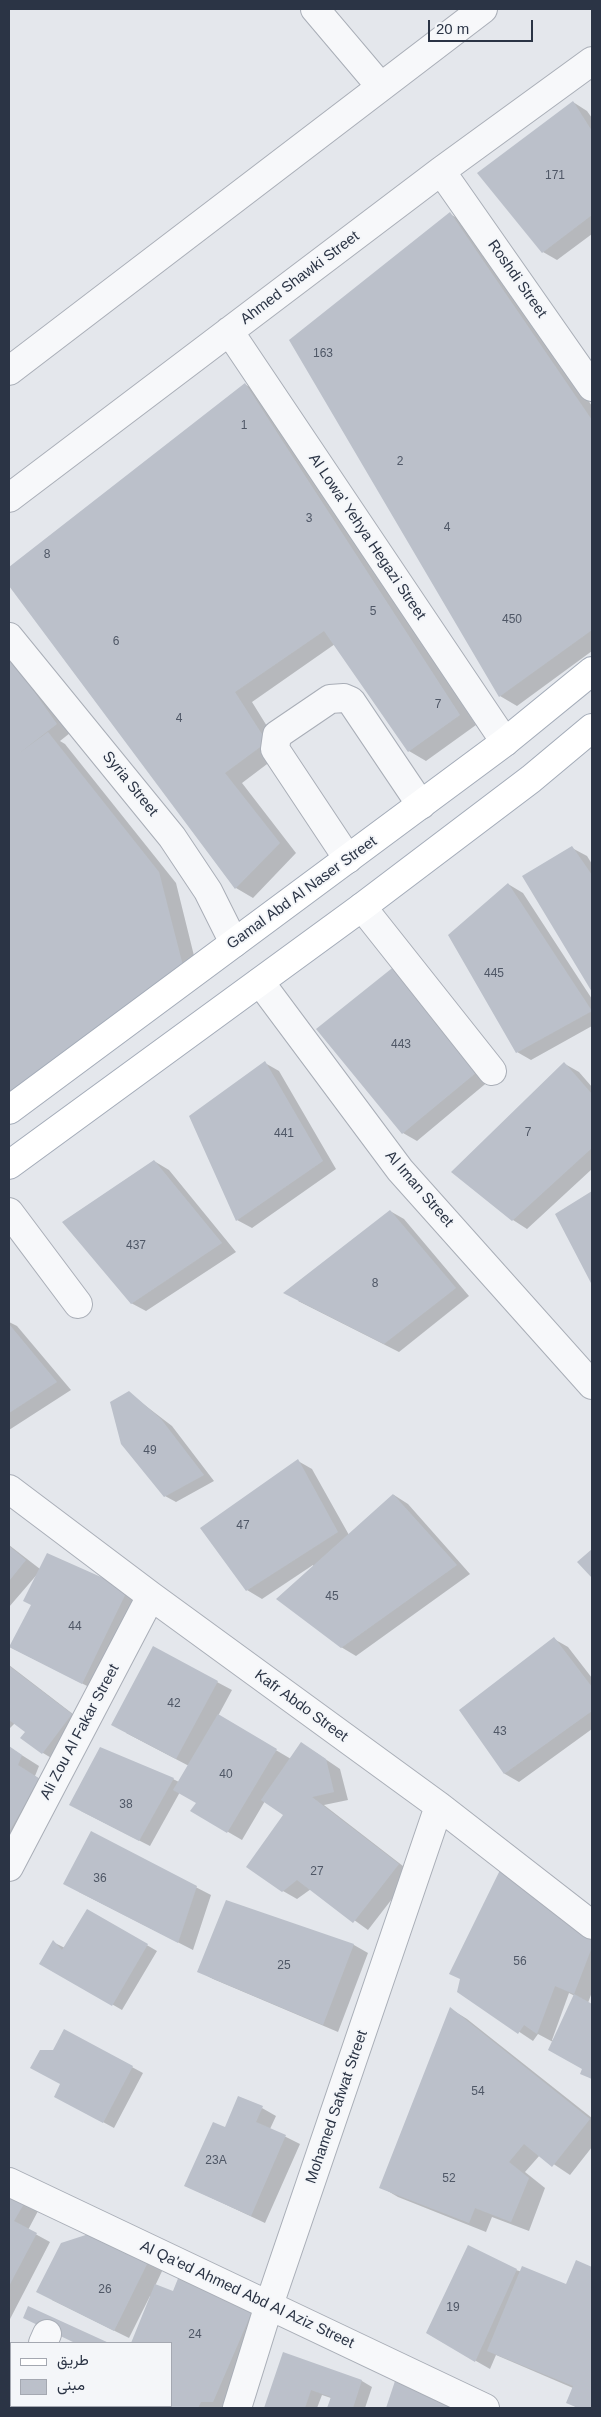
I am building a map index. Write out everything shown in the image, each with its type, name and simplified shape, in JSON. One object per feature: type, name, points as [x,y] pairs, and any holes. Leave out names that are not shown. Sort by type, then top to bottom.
[{"type":"main road","name":"Gamal Abd Al Naser Street","points":[[9,1110],[422,805],[505,742],[592,671]]},
{"type":"main road","points":[[9,1165],[362,907],[531,779],[592,728]]},
{"type":"street","points":[[314,9],[381,87]]},
{"type":"street","points":[[9,371],[483,9]]},
{"type":"street","name":"Ahmed Shawki Street","points":[[9,498],[441,172],[592,61]]},
{"type":"street","name":"Roshdi Street","points":[[441,172],[592,387]]},
{"type":"street","name":"Al Lowa' Yehya Hegazi Street","points":[[230,331],[505,742]]},
{"type":"street","name":"Syria Street","points":[[9,637],[172,837],[208,891],[234,943]]},
{"type":"street","points":[[348,859],[275,749],[277,735],[330,699],[344,698],[351,701],[422,805]]},
{"type":"street","points":[[362,907],[492,1071]]},
{"type":"street","name":"Al Iman Street","points":[[260,982],[400,1170],[592,1385]]},
{"type":"street","points":[[9,1212],[78,1304]]},
{"type":"street","name":"Kafr Abdo Street","points":[[9,1489],[151,1596],[438,1806],[592,1924]]},
{"type":"street","name":"Ali Zou Al Fakar Street","points":[[9,1867],[151,1596]]},
{"type":"street","name":"Mohamed Safwat Street","points":[[237,2408],[269,2306],[438,1806]]},
{"type":"street","name":"Al Qa'ed Ahmed Abd Al Aziz Street","points":[[9,2182],[485,2408]]},
{"type":"building","points":[[573,101],[592,131],[592,215],[542,253],[477,173]]},
{"type":"building","points":[[450,212],[592,420],[592,630],[499,697],[289,340]]},
{"type":"building","points":[[245,383],[460,715],[408,752],[324,631],[235,692],[267,742],[225,773],[280,843],[235,889],[9,586],[9,567]]},
{"type":"building","points":[[9,656],[57,724],[18,754],[48,732],[159,872],[184,970],[9,1101]]},
{"type":"building","points":[[572,846],[592,875],[592,992],[522,876]]},
{"type":"building","points":[[508,883],[592,1011],[516,1053],[448,935]]},
{"type":"building","points":[[396,965],[477,1072],[402,1134],[316,1029]]},
{"type":"building","points":[[265,1061],[323,1161],[236,1221],[189,1116]]},
{"type":"building","points":[[564,1062],[592,1094],[592,1148],[512,1221],[451,1172]]},
{"type":"building","points":[[154,1160],[222,1243],[131,1304],[62,1222]]},
{"type":"building","points":[[592,1191],[592,1285],[555,1214]]},
{"type":"building","points":[[390,1210],[456,1288],[384,1344],[283,1293]]},
{"type":"building","points":[[9,1324],[57,1382],[9,1413]]},
{"type":"building","points":[[129,1391],[161,1419],[204,1475],[164,1497],[121,1444],[110,1402]]},
{"type":"building","points":[[298,1459],[338,1532],[246,1591],[200,1528]]},
{"type":"building","points":[[393,1494],[457,1565],[341,1648],[276,1599]]},
{"type":"building","points":[[9,1546],[26,1560],[9,1581]]},
{"type":"building","points":[[592,1549],[592,1578],[577,1562]]},
{"type":"building","points":[[47,1553],[128,1589],[82,1684],[9,1647],[31,1605],[23,1601]]},
{"type":"building","points":[[554,1637],[592,1687],[592,1711],[504,1774],[459,1710]]},
{"type":"building","points":[[153,1646],[218,1681],[176,1759],[111,1725]]},
{"type":"building","points":[[9,1666],[72,1714],[42,1754],[20,1738],[25,1732],[9,1720]]},
{"type":"building","points":[[218,1714],[277,1749],[227,1833],[190,1811],[196,1803],[173,1790]]},
{"type":"building","points":[[301,1742],[326,1759],[334,1792],[312,1797],[399,1864],[353,1923],[297,1880],[282,1892],[246,1867],[283,1815],[261,1800]]},
{"type":"building","points":[[9,1746],[22,1755],[18,1765],[40,1779],[9,1832]]},
{"type":"building","points":[[100,1747],[174,1778],[139,1841],[69,1805]]},
{"type":"building","points":[[91,1831],[197,1886],[178,1943],[63,1884]]},
{"type":"building","points":[[503,1864],[592,1927],[592,1947],[574,1994],[555,1986],[537,2034],[524,2025],[518,2034],[457,1992],[460,1979],[449,1974]]},
{"type":"building","points":[[226,1900],[354,1944],[323,2025],[197,1972]]},
{"type":"building","points":[[87,1909],[148,1944],[112,2006],[39,1964],[53,1940],[62,1950]]},
{"type":"building","points":[[574,1994],[592,2004],[592,2079],[580,2074],[582,2069],[548,2050]]},
{"type":"building","points":[[450,2007],[590,2119],[552,2167],[524,2144],[509,2162],[529,2178],[511,2222],[475,2208],[469,2223],[379,2188]]},
{"type":"building","points":[[64,2029],[133,2066],[103,2123],[54,2097],[60,2084],[30,2068],[40,2050],[53,2050]]},
{"type":"building","points":[[238,2096],[263,2106],[256,2122],[286,2135],[251,2216],[184,2186],[213,2122],[225,2127]]},
{"type":"building","points":[[9,2193],[25,2202],[14,2221],[37,2233],[9,2286]]},
{"type":"building","points":[[98,2231],[150,2258],[114,2331],[36,2292],[61,2243]]},
{"type":"building","points":[[468,2245],[517,2269],[475,2362],[426,2333]]},
{"type":"building","points":[[576,2260],[592,2267],[592,2408],[578,2408],[566,2403],[573,2386],[487,2351],[522,2266],[566,2284]]},
{"type":"building","points":[[179,2276],[254,2307],[213,2402],[201,2402],[198,2408],[112,2407],[172,2407],[172,2342],[131,2342],[155,2284],[173,2291]]},
{"type":"building","points":[[28,2306],[107,2342],[73,2342],[23,2318]]},
{"type":"building","points":[[283,2352],[362,2380],[353,2408],[327,2408],[331,2397],[311,2390],[305,2408],[264,2408]]},
{"type":"building","points":[[395,2381],[464,2408],[386,2408]]}]
